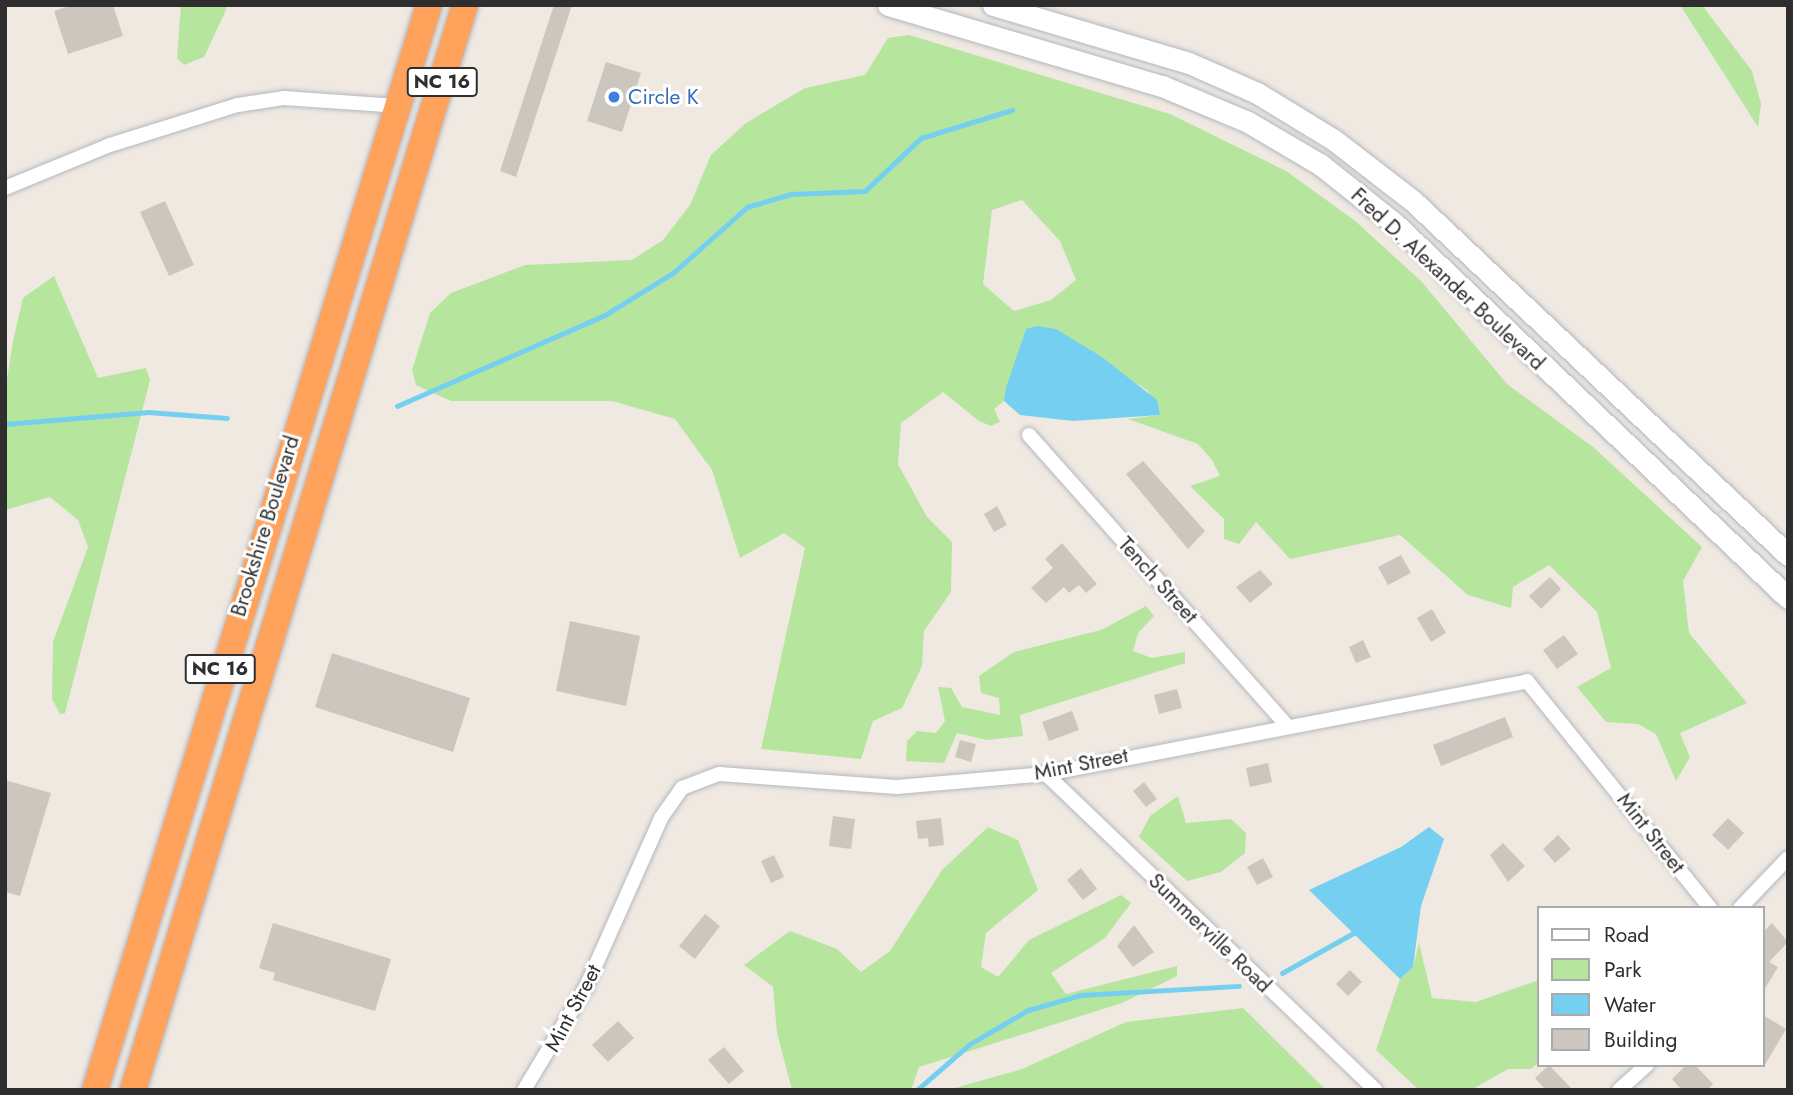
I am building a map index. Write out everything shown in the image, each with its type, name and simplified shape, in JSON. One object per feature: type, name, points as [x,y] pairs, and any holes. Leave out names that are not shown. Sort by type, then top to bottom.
[{"type":"highway","name":"Brookshire Boulevard","points":[[95,1090],[429,5]]},
{"type":"highway","points":[[436,101],[420,84],[443,5]]},
{"type":"highway","name":"Brookshire Boulevard","points":[[133,1090],[465,5]]},
{"type":"highway","points":[[355,361],[376,215],[403,128],[397,107]]},
{"type":"main road","name":"Fred D. Alexander Boulevard","points":[[888,5],[1162,86],[1248,122],[1360,194],[1788,598]]},
{"type":"main road","name":"Fred D. Alexander Boulevard","points":[[993,5],[1189,63],[1289,111],[1413,201],[1788,555]]},
{"type":"main road","points":[[1516,341],[1536,319]]},
{"type":"street","points":[[5,188],[110,145],[239,105],[284,98],[397,107]]},
{"type":"street","name":"Tench Street","points":[[1029,436],[1286,724]]},
{"type":"street","name":"Mint Street","points":[[524,1090],[597,965],[661,818],[691,782],[719,774],[897,787],[1046,774],[1286,724],[1531,682],[1708,906]]},
{"type":"street","name":"Summerville Road","points":[[1046,774],[1375,1090]]},
{"type":"street","points":[[1742,906],[1788,858]]},
{"type":"street","points":[[1619,1090],[1645,1067]]},
{"type":"green space","points":[[181,5],[226,5],[204,57],[184,65],[177,58]]},
{"type":"green space","points":[[1680,5],[1702,5],[1752,71],[1761,104],[1758,127]]},
{"type":"green space","points":[[909,35],[1170,114],[1286,171],[1354,220],[1421,281],[1507,384],[1593,447],[1702,547],[1683,581],[1689,633],[1747,703],[1680,733],[1690,757],[1676,781],[1656,734],[1638,724],[1606,722],[1577,687],[1611,668],[1597,612],[1549,565],[1513,587],[1511,608],[1468,595],[1400,535],[1290,559],[1256,522],[1239,544],[1224,539],[1224,519],[1190,486],[1220,476],[1212,460],[1198,444],[1128,419],[1160,415],[1148,391],[1056,329],[1026,329],[1004,401],[994,409],[1000,422],[991,426],[979,421],[943,392],[901,423],[898,464],[927,517],[952,542],[951,592],[924,631],[922,666],[902,708],[873,721],[861,759],[761,749],[805,548],[784,533],[740,558],[712,470],[675,419],[612,401],[451,401],[416,385],[412,370],[430,313],[451,293],[525,265],[632,260],[663,240],[690,205],[711,155],[746,123],[805,88],[865,75],[888,38]],"holes":[[[1022,200],[1060,241],[1076,280],[1051,300],[1014,311],[983,284],[992,210]]]},
{"type":"green space","points":[[54,276],[98,378],[146,368],[150,380],[65,713],[60,714],[52,699],[53,642],[88,547],[78,520],[50,497],[5,510],[5,392],[13,341],[23,298]]},
{"type":"green space","points":[[1146,606],[1154,616],[1138,633],[1133,651],[1152,658],[1185,652],[1185,663],[1020,715],[1023,736],[987,740],[957,733],[944,763],[906,761],[907,741],[917,731],[936,733],[945,721],[938,687],[951,688],[962,707],[1000,715],[999,698],[981,693],[979,676],[1014,652],[1101,630]]},
{"type":"green space","points":[[1178,796],[1186,823],[1231,819],[1246,833],[1245,853],[1221,872],[1187,881],[1139,837],[1150,816]]},
{"type":"green space","points":[[988,827],[1018,840],[1038,890],[986,933],[981,967],[998,977],[1029,940],[1121,895],[1131,903],[1105,938],[1051,973],[1066,994],[1177,966],[1177,976],[1122,1003],[919,1067],[911,1090],[792,1090],[777,1033],[773,987],[744,965],[790,931],[837,949],[861,972],[890,951],[942,870]]},
{"type":"green space","points":[[1419,943],[1432,998],[1476,1002],[1538,980],[1538,1063],[1531,1069],[1508,1069],[1471,1090],[1419,1090],[1376,1050],[1400,979],[1413,967]]},
{"type":"green space","points":[[1243,1008],[1326,1090],[948,1090],[1022,1069],[1126,1022]]},
{"type":"water","points":[[1037,326],[1056,329],[1102,357],[1157,400],[1160,415],[1073,421],[1020,415],[1004,401],[1006,388],[1026,329]]},
{"type":"water","points":[[1429,827],[1444,839],[1421,906],[1413,967],[1400,979],[1309,890],[1401,847]]},
{"type":"building","points":[[73,5],[113,5],[123,36],[68,54],[54,11]]},
{"type":"building","points":[[554,5],[572,5],[516,177],[500,171]]},
{"type":"building","name":"Circle K","points":[[606,62],[641,73],[622,132],[587,121]]},
{"type":"building","points":[[165,201],[194,265],[169,276],[140,212]]},
{"type":"building","points":[[1143,461],[1205,531],[1188,549],[1126,474]]},
{"type":"building","points":[[997,506],[1007,525],[994,532],[984,514]]},
{"type":"building","points":[[1062,543],[1097,584],[1086,593],[1079,585],[1069,593],[1064,587],[1046,603],[1031,588],[1053,568],[1045,559]]},
{"type":"building","points":[[1401,555],[1411,573],[1388,585],[1378,567]]},
{"type":"building","points":[[1260,570],[1273,584],[1250,603],[1236,587]]},
{"type":"building","points":[[1550,577],[1561,589],[1541,609],[1529,596]]},
{"type":"building","points":[[1432,609],[1446,633],[1431,642],[1417,618]]},
{"type":"building","points":[[570,621],[640,636],[626,706],[556,691]]},
{"type":"building","points":[[1564,635],[1578,654],[1557,669],[1543,650]]},
{"type":"building","points":[[1363,640],[1371,657],[1356,663],[1349,647]]},
{"type":"building","points":[[332,653],[470,698],[453,752],[315,707]]},
{"type":"building","points":[[1177,689],[1182,708],[1159,714],[1154,695]]},
{"type":"building","points":[[1072,711],[1079,730],[1049,741],[1042,722]]},
{"type":"building","points":[[1505,717],[1513,737],[1441,766],[1433,745]]},
{"type":"building","points":[[960,740],[976,744],[971,762],[955,757]]},
{"type":"building","points":[[1268,763],[1272,782],[1250,787],[1246,768]]},
{"type":"building","points":[[5,780],[51,793],[20,896],[5,892]]},
{"type":"building","points":[[1144,782],[1157,799],[1146,807],[1133,791]]},
{"type":"building","points":[[833,816],[855,819],[851,849],[829,846]]},
{"type":"building","points":[[941,818],[944,845],[929,847],[928,838],[918,839],[916,821]]},
{"type":"building","points":[[1728,818],[1744,833],[1728,850],[1712,835]]},
{"type":"building","points":[[1558,835],[1571,849],[1555,863],[1543,849]]},
{"type":"building","points":[[1503,843],[1525,866],[1508,882],[1490,855]]},
{"type":"building","points":[[774,855],[784,877],[771,883],[761,861]]},
{"type":"building","points":[[1263,858],[1273,877],[1257,885],[1247,867]]},
{"type":"building","points":[[1081,868],[1097,889],[1083,900],[1067,880]]},
{"type":"building","points":[[705,914],[720,926],[695,959],[679,946]]},
{"type":"building","points":[[273,923],[391,959],[375,1011],[273,980],[275,973],[259,968]]},
{"type":"building","points":[[1772,923],[1788,942],[1769,962],[1778,967],[1765,989],[1765,930]]},
{"type":"building","points":[[1134,925],[1154,952],[1133,967],[1117,946]]},
{"type":"building","points":[[1350,970],[1362,982],[1348,996],[1336,984]]},
{"type":"building","points":[[1765,1016],[1786,1029],[1765,1065]]},
{"type":"building","points":[[618,1021],[634,1038],[608,1062],[592,1045]]},
{"type":"building","points":[[724,1047],[744,1071],[729,1084],[708,1060]]},
{"type":"building","points":[[1547,1067],[1551,1067],[1573,1090],[1546,1090],[1535,1078]]},
{"type":"building","points":[[1684,1067],[1697,1067],[1713,1084],[1707,1090],[1682,1090],[1672,1079]]},
{"type":"waterway","points":[[397,406],[605,315],[673,273],[747,207],[791,194],[865,191],[921,138],[1012,110]]},
{"type":"waterway","points":[[5,424],[148,412],[227,418]]},
{"type":"waterway","points":[[1282,973],[1357,931]]},
{"type":"waterway","points":[[917,1090],[970,1044],[1028,1010],[1081,995],[1239,986]]},
{"type":"place","name":"Circle K","points":[[614,97]]}]
